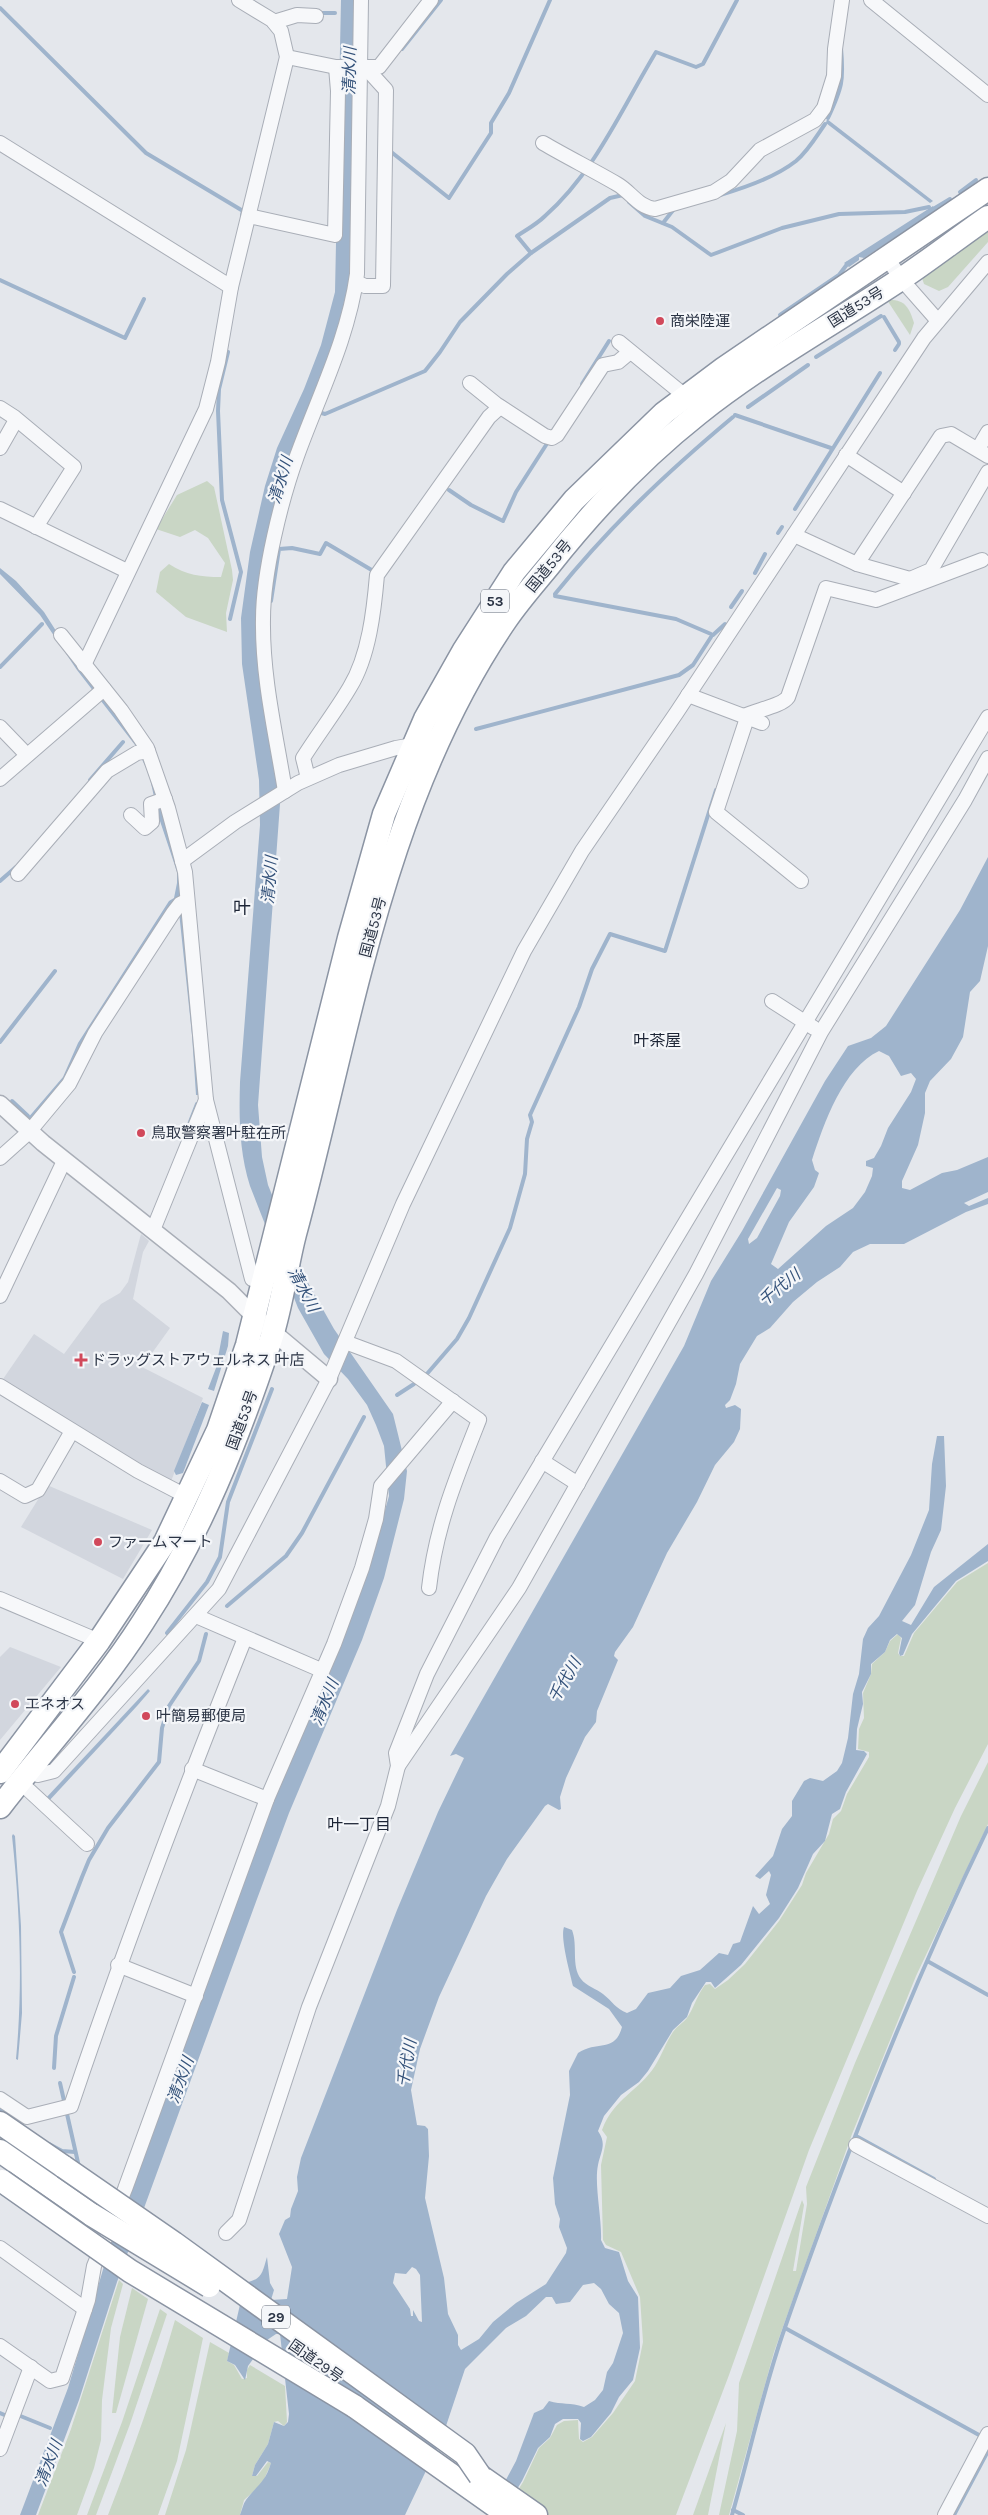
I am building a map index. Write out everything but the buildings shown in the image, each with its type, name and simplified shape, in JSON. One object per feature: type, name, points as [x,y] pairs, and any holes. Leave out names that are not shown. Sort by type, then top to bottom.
[{"type":"highway","name":"国道53号","points":[[0,1772],[99,1640],[165,1542],[188,1497],[218,1430],[236,1382],[254,1318],[283,1243],[380,900],[402,832],[437,745],[468,682],[507,618],[583,524],[724,368],[988,189]]},
{"type":"highway","name":"国道53号","points":[[0,1807],[109,1670],[143,1623],[171,1576],[202,1517],[234,1443],[273,1333],[285,1277],[281,1207],[362,888],[384,814],[413,744],[464,650],[514,572],[574,500],[632,442],[901,279],[988,217]]},
{"type":"highway","name":"29","points":[[0,2123],[174,2242],[465,2454],[480,2476]]},
{"type":"highway","name":"国道29号","points":[[0,2151],[88,2220],[508,2515]]},
{"type":"highway","name":"29","points":[[1,2175],[88,2220]]},
{"type":"highway","name":"29","points":[[1,2175],[130,2271],[354,2406]]},
{"type":"highway","name":"国道29号","points":[[88,2220],[192,2274],[536,2515]]},
{"type":"street","points":[[84,665],[127,571],[206,409],[218,362],[231,286],[287,58],[281,30],[274,22],[239,0]]},
{"type":"street","points":[[285,791],[263,649],[262,617],[268,574],[286,490],[297,456],[339,352],[352,305],[356,282],[364,68],[361,0]]},
{"type":"street","points":[[287,58],[336,67],[379,68],[431,0]]},
{"type":"street","points":[[543,143],[618,185],[638,202],[649,208],[655,209],[714,192],[731,181],[760,150],[815,120],[824,108],[833,82],[842,0]]},
{"type":"street","points":[[871,0],[988,95]]},
{"type":"street","points":[[274,22],[297,15],[316,16]]},
{"type":"street","points":[[249,216],[335,235],[338,91],[336,67]]},
{"type":"street","points":[[356,282],[365,286],[383,286],[386,90],[364,68]]},
{"type":"street","points":[[0,143],[231,286]]},
{"type":"street","points":[[887,258],[901,279],[938,321]]},
{"type":"street","points":[[24,1777],[54,1771],[196,1616],[224,1581],[329,1379],[404,1204],[524,951],[596,827],[688,695],[924,338],[988,262]]},
{"type":"street","points":[[619,342],[693,404]]},
{"type":"street","points":[[470,383],[500,407],[545,436],[552,438],[558,435],[603,365],[618,362],[630,352]]},
{"type":"street","points":[[308,778],[303,758],[351,686],[367,642],[374,606],[377,575],[484,423],[500,407]]},
{"type":"street","points":[[0,408],[74,467],[36,527]]},
{"type":"street","points":[[0,448],[16,420]]},
{"type":"street","points":[[857,564],[941,436],[951,434],[983,452],[988,432]]},
{"type":"street","points":[[846,455],[904,492]]},
{"type":"street","points":[[794,535],[857,564],[910,580],[930,570],[988,472]]},
{"type":"street","points":[[0,509],[127,571]]},
{"type":"street","points":[[801,881],[716,812],[746,717],[757,709],[781,704],[788,697],[826,588],[876,600],[982,560]]},
{"type":"street","points":[[61,635],[104,689],[148,751],[165,799],[182,861],[206,1100],[252,1279]]},
{"type":"street","points":[[0,778],[104,689]]},
{"type":"street","points":[[688,695],[762,723]]},
{"type":"street","points":[[398,1766],[396,1753],[427,1674],[497,1537],[988,718]]},
{"type":"street","points":[[0,727],[27,755]]},
{"type":"street","points":[[182,861],[235,822],[308,778],[339,764],[413,744],[437,745]]},
{"type":"street","points":[[18,874],[107,771],[137,753],[148,751]]},
{"type":"street","points":[[226,2233],[239,2220],[310,2007],[388,1806],[398,1766],[519,1588],[696,1274],[821,1032],[965,800],[988,758]]},
{"type":"street","points":[[131,815],[145,828],[152,822],[152,804],[165,799]]},
{"type":"street","points":[[0,1158],[29,1132],[69,1084],[87,1047],[130,978],[168,920],[180,904],[186,901]]},
{"type":"street","points":[[772,1002],[821,1032]]},
{"type":"street","points":[[153,1230],[206,1100]]},
{"type":"street","points":[[0,1104],[29,1132],[229,1291],[254,1318],[329,1379]]},
{"type":"street","points":[[0,1296],[64,1160]]},
{"type":"street","points":[[345,1342],[396,1360],[479,1420],[445,1509],[433,1550],[429,1588]]},
{"type":"street","points":[[0,1386],[138,1471],[188,1497]]},
{"type":"street","points":[[0,2346],[50,2381],[62,2378],[85,2308],[94,2266],[196,1996],[266,1799],[362,1568],[376,1519],[381,1486],[453,1402]]},
{"type":"street","points":[[0,1480],[25,1496],[38,1490],[72,1431]]},
{"type":"street","points":[[542,1461],[578,1484]]},
{"type":"street","points":[[0,1599],[99,1640]]},
{"type":"street","points":[[196,1616],[321,1670]]},
{"type":"street","points":[[0,2099],[27,2117],[71,2106],[118,1965],[192,1769],[245,1638]]},
{"type":"street","points":[[192,1769],[266,1799]]},
{"type":"street","points":[[24,1777],[87,1844]]},
{"type":"street","points":[[118,1965],[196,1996]]},
{"type":"street","points":[[856,2145],[988,2216]]},
{"type":"street","points":[[0,2248],[85,2308]]},
{"type":"street","points":[[0,2449],[31,2367]]},
{"type":"street","points":[[945,2515],[988,2434]]},
{"type":"shaded area","name":"ドラッグストアウェルネス 叶店","points":[[141,1234],[149,1241],[143,1252],[133,1299],[170,1328],[142,1367],[203,1398],[170,1484],[1,1382],[34,1334],[64,1354],[101,1304],[120,1293],[128,1282]]},
{"type":"shaded area","name":"ファームマート","points":[[47,1485],[152,1530],[123,1579],[21,1527]]},
{"type":"shaded area","name":"エネオス","points":[[10,1647],[61,1667],[0,1740],[0,1657]]},
{"type":"green space","points":[[988,232],[988,242],[948,287],[939,291],[924,284],[922,278],[972,241]]},
{"type":"green space","points":[[887,300],[898,301],[908,308],[914,323],[910,335]]},
{"type":"green space","points":[[207,481],[214,487],[232,570],[233,580],[226,613],[227,632],[186,617],[156,592],[160,572],[169,564],[181,571],[194,575],[221,577],[225,563],[208,538],[195,530],[180,537],[156,529],[177,495]]},
{"type":"green space","points":[[988,1563],[988,1744],[955,1808],[917,1891],[809,2150],[729,2375],[676,2515],[503,2515],[523,2482],[539,2448],[550,2438],[557,2425],[564,2421],[578,2420],[579,2439],[583,2442],[592,2437],[613,2413],[635,2381],[643,2342],[640,2297],[621,2252],[606,2245],[603,2240],[601,2165],[607,2137],[602,2130],[607,2119],[620,2102],[649,2075],[676,2028],[687,2018],[692,2010],[705,1985],[710,1984],[715,1989],[745,1964],[779,1921],[802,1885],[806,1873],[829,1834],[833,1819],[841,1811],[847,1794],[869,1757],[869,1752],[858,1749],[859,1729],[864,1718],[863,1693],[871,1674],[872,1664],[885,1652],[890,1641],[898,1634],[901,1638],[898,1653],[900,1656],[904,1656],[914,1633],[957,1582]]},
{"type":"green space","points":[[988,1762],[988,1824],[916,1976],[852,2134],[774,2352],[729,2515],[719,2515],[737,2431],[739,2383],[802,2200],[804,2205],[793,2271],[796,2271],[807,2204],[806,2187],[855,2063],[961,1816]]},
{"type":"green space","points":[[119,2280],[123,2284],[111,2328],[102,2400],[101,2440],[94,2468],[77,2515],[38,2515],[71,2429]]},
{"type":"green space","points":[[132,2288],[148,2299],[116,2413],[112,2413],[120,2337]]},
{"type":"green space","points":[[160,2309],[167,2314],[130,2424],[96,2515],[87,2515],[122,2422]]},
{"type":"green space","points":[[175,2320],[203,2338],[177,2461],[158,2515],[108,2515],[144,2418]]},
{"type":"green space","points":[[210,2342],[229,2353],[227,2361],[234,2365],[242,2379],[247,2378],[247,2370],[250,2365],[285,2386],[287,2422],[284,2426],[278,2421],[274,2422],[268,2444],[255,2465],[252,2476],[257,2476],[268,2462],[271,2463],[270,2466],[262,2484],[244,2500],[240,2515],[165,2515],[186,2450]]},
{"type":"green space","points":[[726,2423],[708,2515],[693,2515]]},
{"type":"water","name":"清水川","points":[[341,0],[358,0],[354,273],[262,591],[280,804],[258,1105],[262,1157],[268,1185],[307,1281],[334,1329],[393,1414],[407,1471],[404,1499],[384,1578],[362,1640],[289,1813],[117,2282],[79,2400],[36,2515],[20,2515],[68,2388],[115,2229],[269,1812],[368,1570],[389,1496],[384,1446],[367,1405],[348,1379],[324,1354],[298,1308],[250,1186],[242,1147],[240,1121],[240,1082],[260,825],[259,780],[242,664],[241,618],[250,552],[265,486],[277,448],[304,389],[321,345],[335,292]]},
{"type":"water","points":[[827,119],[933,201],[930,203],[826,123]]},
{"type":"water","points":[[933,206],[936,211],[864,258],[859,257],[859,260],[849,267],[844,263]]},
{"type":"water","points":[[0,568],[16,581],[44,612],[65,645],[107,700],[151,767],[182,886],[179,901],[73,1068],[32,1122],[27,1119],[63,1077],[78,1043],[169,901],[174,898],[177,872],[158,815],[149,774],[135,745],[77,670],[40,615],[0,574]]},
{"type":"water","name":"千代川","points":[[988,857],[988,946],[980,981],[970,992],[963,1037],[951,1059],[930,1081],[925,1093],[925,1113],[918,1145],[902,1181],[902,1188],[910,1190],[942,1173],[957,1170],[988,1157],[988,1192],[964,1203],[969,1206],[988,1198],[988,1204],[966,1212],[904,1244],[870,1244],[853,1252],[840,1267],[817,1282],[793,1302],[770,1328],[757,1336],[740,1364],[736,1384],[730,1400],[725,1405],[726,1408],[735,1405],[741,1409],[740,1429],[734,1442],[715,1465],[697,1502],[667,1553],[633,1627],[615,1652],[614,1656],[618,1660],[597,1711],[596,1722],[585,1737],[566,1778],[560,1797],[561,1809],[559,1810],[548,1804],[545,1806],[507,1859],[486,1896],[439,1997],[420,2049],[411,2090],[417,2125],[425,2126],[428,2129],[429,2156],[425,2198],[444,2278],[448,2314],[458,2335],[458,2345],[461,2350],[479,2339],[493,2322],[516,2303],[546,2284],[566,2253],[567,2248],[559,2227],[560,2219],[555,2204],[553,2178],[570,2095],[569,2071],[578,2053],[585,2049],[610,2043],[619,2035],[622,2027],[609,2009],[573,1986],[564,1947],[564,1927],[572,1930],[574,1936],[575,1962],[581,1979],[627,2013],[636,2009],[648,1993],[670,1988],[681,1976],[700,1970],[719,1953],[728,1955],[733,1944],[740,1942],[753,1906],[759,1914],[770,1904],[766,1895],[771,1875],[769,1871],[760,1879],[755,1876],[773,1856],[782,1829],[792,1816],[792,1801],[804,1781],[810,1778],[823,1781],[837,1771],[842,1763],[848,1738],[853,1694],[859,1674],[863,1639],[868,1628],[879,1616],[911,1555],[929,1510],[932,1464],[937,1436],[944,1436],[946,1486],[941,1530],[931,1552],[915,1605],[902,1621],[911,1625],[934,1587],[988,1544],[988,1561],[956,1581],[912,1634],[903,1655],[900,1656],[899,1653],[902,1638],[897,1634],[890,1640],[885,1652],[871,1664],[871,1674],[862,1692],[863,1704],[857,1729],[856,1750],[864,1751],[867,1754],[846,1792],[840,1809],[832,1814],[825,1841],[813,1854],[798,1888],[779,1918],[741,1965],[715,1988],[711,1982],[706,1982],[692,2003],[687,2017],[673,2030],[648,2071],[639,2082],[621,2095],[604,2116],[598,2131],[603,2144],[597,2173],[601,2240],[605,2248],[619,2252],[628,2281],[638,2297],[640,2348],[633,2380],[619,2397],[611,2413],[591,2437],[583,2441],[580,2439],[581,2423],[578,2419],[563,2419],[555,2424],[550,2437],[538,2448],[522,2481],[501,2515],[487,2515],[516,2461],[534,2413],[543,2409],[549,2401],[584,2407],[595,2400],[603,2390],[607,2372],[613,2363],[623,2333],[619,2313],[609,2304],[601,2289],[594,2283],[583,2285],[570,2302],[556,2304],[552,2297],[546,2297],[526,2316],[506,2328],[465,2369],[443,2435],[405,2515],[240,2515],[245,2502],[269,2470],[271,2463],[267,2461],[256,2476],[252,2476],[255,2465],[268,2444],[274,2422],[284,2426],[288,2422],[289,2414],[280,2334],[276,2334],[267,2340],[248,2366],[245,2380],[235,2365],[227,2361],[245,2283],[259,2277],[267,2257],[270,2283],[274,2290],[271,2300],[287,2299],[292,2267],[279,2234],[285,2220],[290,2217],[298,2191],[297,2177],[301,2158],[397,1910],[438,1812],[464,1758],[456,1754],[450,1756],[684,1346],[711,1281],[742,1231],[825,1081],[848,1046],[871,1038],[886,1026],[960,910]],"holes":[[[879,1051],[889,1056],[901,1076],[911,1073],[916,1079],[911,1092],[888,1128],[874,1158],[866,1161],[866,1166],[873,1168],[872,1176],[865,1192],[853,1208],[826,1226],[778,1269],[771,1264],[789,1222],[814,1187],[819,1173],[815,1170],[812,1160],[822,1130],[836,1098],[855,1070],[866,1059]],[[777,1188],[781,1190],[780,1196],[757,1238],[749,1244],[748,1239]],[[412,2267],[420,2275],[422,2322],[419,2321],[413,2310],[413,2316],[411,2316],[410,2309],[393,2283],[395,2273],[406,2274]]]},
{"type":"water","points":[[182,911],[199,1095],[196,1095],[192,1035],[179,912]]},
{"type":"water","points":[[223,1331],[229,1333],[228,1346],[214,1391],[208,1389],[216,1368]]},
{"type":"water","points":[[202,1402],[209,1405],[183,1473],[176,1475],[174,1471]]},
{"type":"water","points":[[148,1689],[150,1691],[137,1706],[48,1802],[45,1799]]},
{"type":"water","points":[[13,1834],[15,1836],[21,1926],[22,2013],[18,2060],[16,2059],[20,1948]]},
{"type":"waterway","points":[[402,49],[441,0]]},
{"type":"waterway","points":[[390,151],[449,198],[491,133],[491,123],[509,93],[550,0]]},
{"type":"waterway","points":[[531,253],[517,236],[542,219],[579,180],[593,160],[656,52],[696,67],[703,64],[737,0]]},
{"type":"waterway","points":[[0,8],[146,153],[243,211],[242,215]]},
{"type":"waterway","points":[[318,13],[335,13]]},
{"type":"waterway","points":[[828,118],[841,84],[841,48]]},
{"type":"waterway","points":[[720,195],[760,181],[796,161],[812,144],[825,124]]},
{"type":"waterway","points":[[960,192],[976,180]]},
{"type":"waterway","points":[[318,412],[325,414],[425,371],[460,322],[507,274],[531,253],[610,198],[623,195],[625,197]]},
{"type":"waterway","points":[[930,211],[950,199]]},
{"type":"waterway","points":[[629,202],[645,216],[672,227],[711,255],[782,228],[839,214],[905,212],[929,207]]},
{"type":"waterway","points":[[663,223],[674,209]]},
{"type":"waterway","points":[[780,315],[839,275],[848,263]]},
{"type":"waterway","points":[[0,280],[125,338],[144,299]]},
{"type":"waterway","points":[[816,357],[881,316]]},
{"type":"waterway","points":[[884,317],[899,342]]},
{"type":"waterway","points":[[582,384],[609,341]]},
{"type":"waterway","points":[[895,350],[899,344]]},
{"type":"waterway","points":[[228,352],[219,389],[218,411],[222,500],[241,572],[230,619]]},
{"type":"waterway","points":[[748,407],[808,365]]},
{"type":"waterway","points":[[795,509],[880,373]]},
{"type":"waterway","points":[[735,415],[831,448]]},
{"type":"waterway","points":[[555,594],[640,501],[733,417]]},
{"type":"waterway","points":[[449,490],[471,505],[503,521],[516,492],[548,442]]},
{"type":"waterway","points":[[778,533],[782,527]]},
{"type":"waterway","points":[[271,601],[279,549],[292,548],[320,554],[326,543],[375,572]]},
{"type":"waterway","points":[[755,573],[765,554]]},
{"type":"waterway","points":[[731,607],[742,591]]},
{"type":"waterway","points":[[555,596],[676,619],[711,634]]},
{"type":"waterway","points":[[0,667],[42,624]]},
{"type":"waterway","points":[[713,635],[725,624]]},
{"type":"waterway","points":[[476,729],[679,675],[693,665],[711,637]]},
{"type":"waterway","points":[[90,780],[123,742]]},
{"type":"waterway","points":[[426,1375],[457,1339],[469,1318],[510,1228],[525,1174],[527,1139],[532,1122],[530,1115],[579,1007],[592,969],[610,934],[665,951],[716,790]]},
{"type":"waterway","points":[[0,881],[16,867]]},
{"type":"waterway","points":[[0,1042],[55,971]]},
{"type":"waterway","points":[[12,1101],[28,1116]]},
{"type":"waterway","points":[[188,1127],[197,1104]]},
{"type":"waterway","points":[[397,1395],[414,1384]]},
{"type":"waterway","points":[[167,1633],[207,1582],[220,1557],[228,1502],[272,1389]]},
{"type":"waterway","points":[[227,1606],[286,1556],[302,1533],[364,1417]]},
{"type":"waterway","points":[[74,1972],[61,1932],[82,1877],[89,1860],[108,1828],[159,1762],[162,1728],[169,1706],[199,1661],[206,1634]]},
{"type":"waterway","points":[[732,2515],[775,2358],[828,2207],[903,2016],[988,1828]]},
{"type":"waterway","points":[[929,1962],[988,1995]]},
{"type":"waterway","points":[[54,2068],[56,2036],[74,1977]]},
{"type":"waterway","points":[[60,2083],[79,2167]]},
{"type":"waterway","points":[[0,2110],[8,2116]]},
{"type":"waterway","points":[[856,2136],[934,2179]]},
{"type":"waterway","points":[[49,2144],[62,2151],[75,2152]]},
{"type":"waterway","points":[[785,2328],[979,2435]]},
{"type":"waterway","points":[[0,2413],[7,2416]]},
{"type":"waterway","points":[[18,2415],[50,2428]]},
{"type":"waterway","points":[[954,2515],[988,2451]]},
{"type":"waterway","points":[[733,2510],[743,2515]]},
{"type":"place","name":"商栄陸運","points":[[660,321]]},
{"type":"place","name":"鳥取警察署叶駐在所","points":[[141,1133]]},
{"type":"place","name":"ドラッグストアウェルネス 叶店","points":[[81,1360]]},
{"type":"place","name":"ファームマート","points":[[98,1542]]},
{"type":"place","name":"エネオス","points":[[15,1704]]},
{"type":"place","name":"叶簡易郵便局","points":[[146,1716]]},
{"type":"district","name":"叶","points":[[242,908]]},
{"type":"district","name":"叶茶屋","points":[[657,1040]]},
{"type":"district","name":"叶一丁目","points":[[359,1824]]}]
